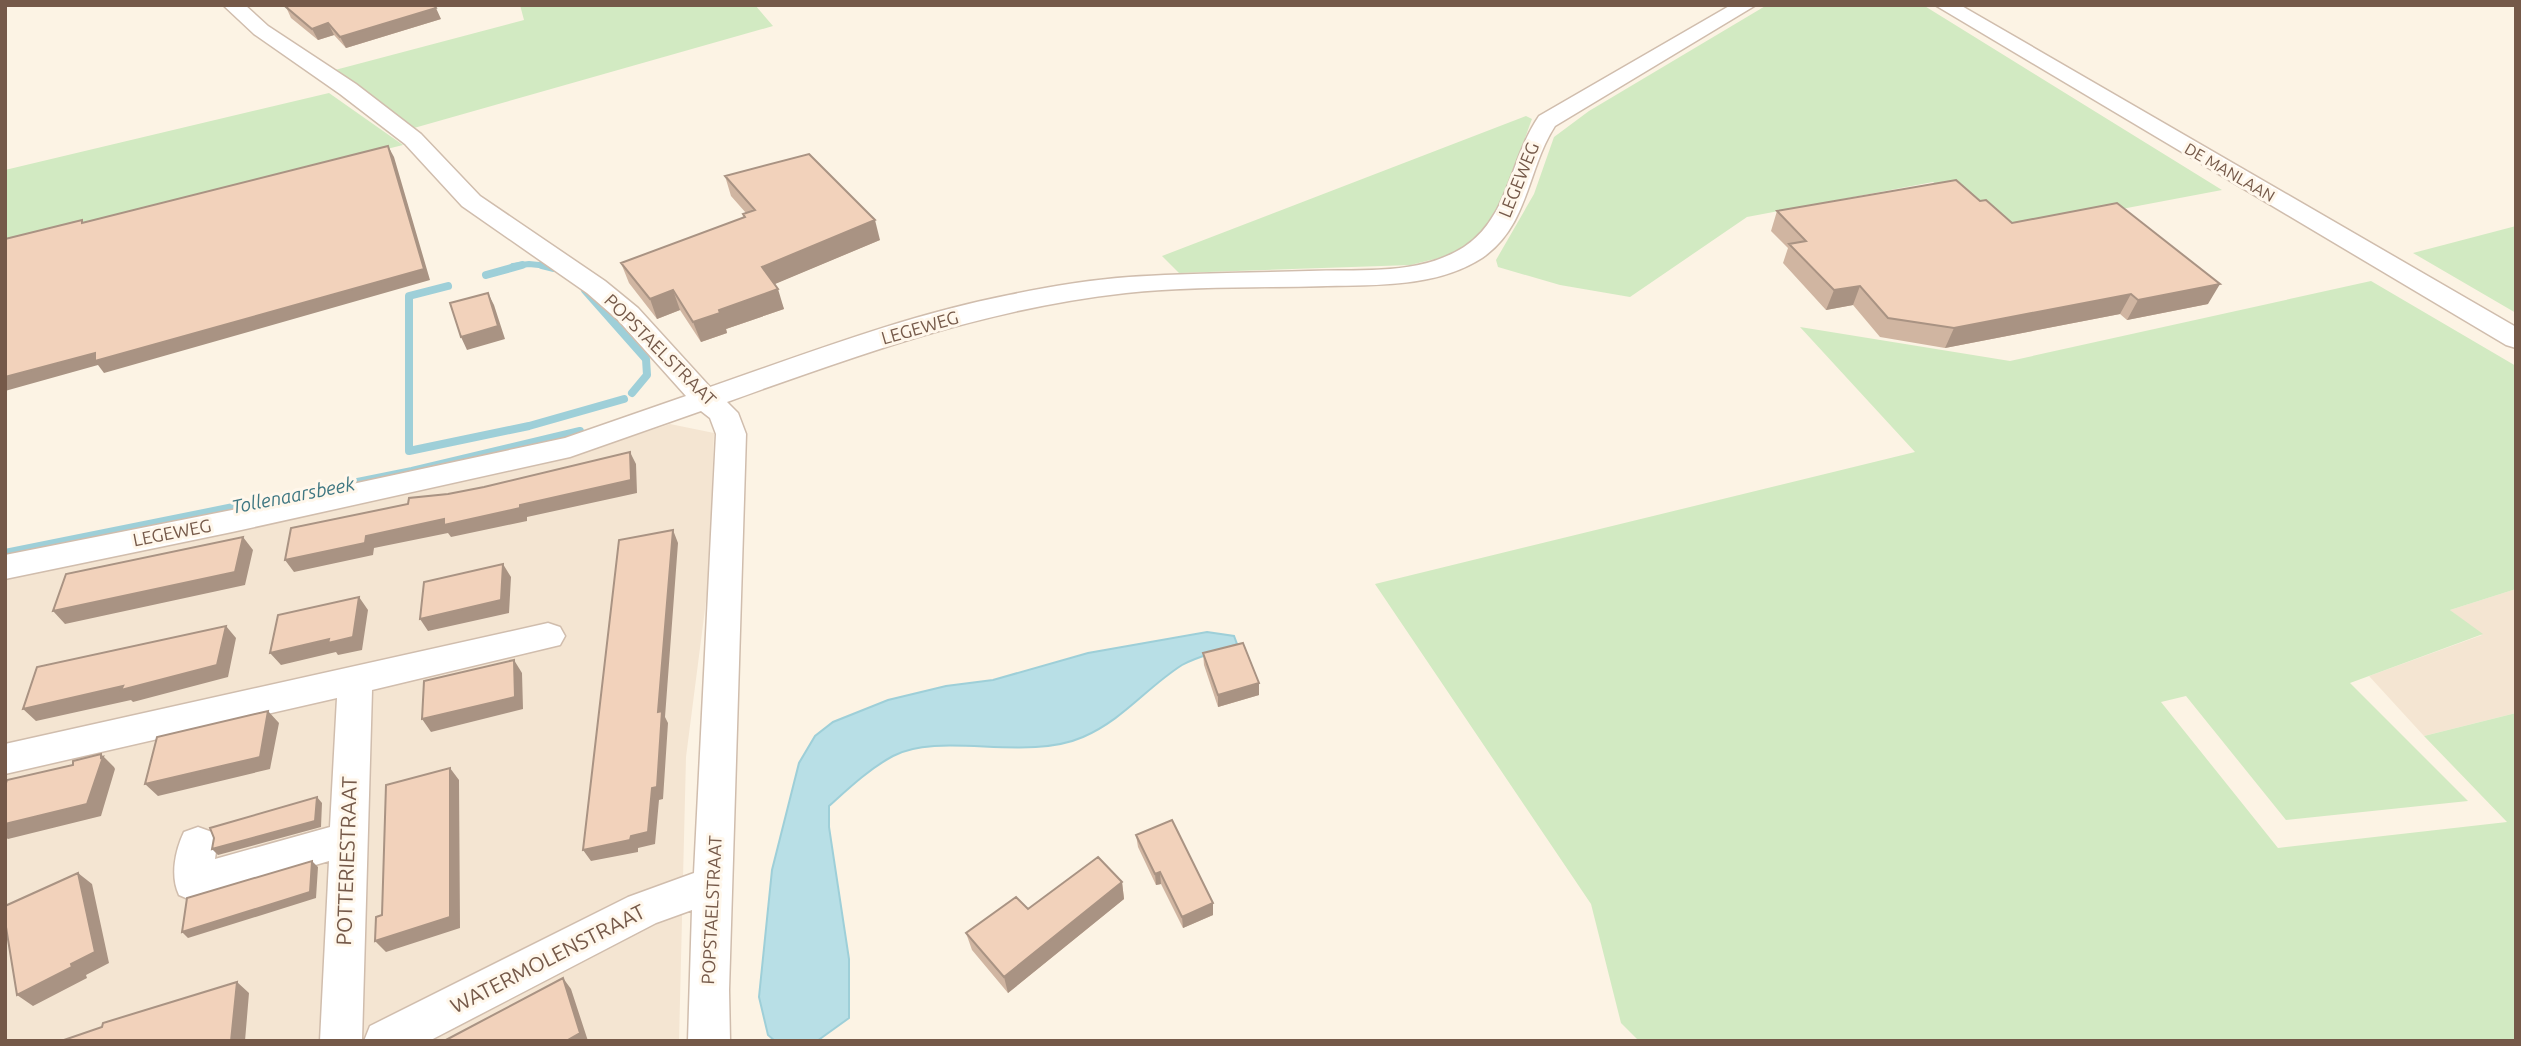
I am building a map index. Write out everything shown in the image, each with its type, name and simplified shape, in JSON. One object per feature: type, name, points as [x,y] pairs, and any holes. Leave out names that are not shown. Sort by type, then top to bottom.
[{"type":"street","name":"POPSTAELSTRAAT","points":[[233,5],[261,30],[348,89],[413,139],[471,201],[596,287],[628,314],[705,399],[723,413],[731,434],[708,990],[709,1041]]},
{"type":"street","name":"LEGEWEG","points":[[5,567],[512,461],[617,432],[705,399],[912,329],[1008,303],[1127,285],[1398,275],[1437,270],[1465,258],[1488,243],[1503,222],[1517,193],[1534,139],[1547,121],[1746,5]]},
{"type":"street","name":"DE MANLAAN","points":[[1945,5],[2516,339]]},
{"type":"street","points":[[5,759],[548,636]]},
{"type":"street","name":"POTTERIESTRAAT","points":[[341,1041],[355,681]]},
{"type":"street","points":[[198,844],[193,883],[347,839]]},
{"type":"street","name":"WATERMOLENSTRAAT","points":[[385,1041],[642,910],[713,884]]},
{"type":"shaded area","points":[[670,424],[714,433],[709,578],[686,757],[679,1041],[5,1041],[5,576],[584,452]]},
{"type":"shaded area","points":[[2516,589],[2516,713],[2424,736],[2369,676],[2482,635],[2450,610]]},
{"type":"green space","points":[[520,5],[755,5],[773,26],[414,128],[335,70],[524,20]]},
{"type":"green space","points":[[1767,5],[1923,5],[2222,190],[2001,232],[1933,182],[1747,217],[1630,297],[1560,285],[1498,267],[1496,260],[1534,194],[1554,137],[1589,111]]},
{"type":"green space","points":[[329,93],[403,145],[5,244],[5,170]]},
{"type":"green space","points":[[1526,116],[1532,119],[1510,183],[1496,214],[1478,239],[1455,253],[1411,265],[1179,273],[1162,256]]},
{"type":"green space","points":[[2516,226],[2516,313],[2413,253]]},
{"type":"green space","points":[[2371,281],[2516,366],[2516,589],[2450,610],[2483,634],[2350,683],[2468,801],[2286,820],[2186,696],[2161,702],[2278,848],[2507,822],[2424,736],[2516,713],[2516,1041],[1639,1041],[1621,1023],[1591,904],[1375,584],[1915,452],[1800,327],[2010,361]]},
{"type":"water","points":[[1207,632],[1234,636],[1237,644],[1182,665],[1111,721],[1083,737],[1036,747],[934,746],[912,749],[893,756],[876,767],[829,806],[829,827],[849,959],[849,1018],[817,1041],[775,1041],[768,1035],[759,997],[772,870],[799,763],[815,736],[833,722],[888,700],[946,686],[993,680],[1088,653]]},
{"type":"building","points":[[434,5],[436,8],[340,37],[328,23],[312,29],[286,7]]},
{"type":"building","points":[[388,146],[424,269],[95,361],[95,353],[5,377],[5,239],[82,220],[82,223]]},
{"type":"building","points":[[809,154],[875,220],[762,267],[778,289],[693,322],[673,290],[650,299],[621,263],[745,217],[743,214],[755,210],[725,176]]},
{"type":"building","points":[[1956,180],[1980,201],[1986,200],[2012,223],[2117,203],[2220,284],[2138,300],[2131,294],[1954,328],[1888,318],[1860,286],[1834,290],[1789,244],[1806,241],[1777,211]]},
{"type":"building","points":[[488,293],[498,326],[461,337],[450,303]]},
{"type":"building","points":[[630,452],[631,480],[444,525],[444,519],[366,536],[365,543],[285,560],[291,528],[408,504],[409,498],[484,487]]},
{"type":"building","points":[[673,530],[658,712],[662,711],[657,787],[652,788],[648,832],[631,836],[630,840],[583,850],[619,540]]},
{"type":"building","points":[[243,537],[235,572],[53,611],[66,574]]},
{"type":"building","points":[[503,564],[501,600],[420,619],[424,582]]},
{"type":"building","points":[[359,597],[353,637],[328,643],[329,639],[270,653],[278,615]]},
{"type":"building","points":[[226,626],[217,665],[121,690],[123,686],[23,709],[37,667]]},
{"type":"building","points":[[1243,643],[1259,683],[1218,695],[1203,653]]},
{"type":"building","points":[[514,660],[515,697],[422,719],[424,681]]},
{"type":"building","points":[[268,711],[260,757],[145,784],[157,737]]},
{"type":"building","points":[[101,754],[101,758],[103,757],[87,804],[5,824],[7,780],[73,765],[73,761]]},
{"type":"building","points":[[450,768],[450,917],[375,941],[376,917],[382,915],[386,785]]},
{"type":"building","points":[[317,797],[315,821],[212,849],[214,838],[210,828]]},
{"type":"building","points":[[1172,820],[1213,903],[1182,917],[1160,872],[1155,874],[1136,835]]},
{"type":"building","points":[[1098,857],[1122,882],[1004,977],[966,933],[1016,897],[1028,909]]},
{"type":"building","points":[[312,861],[310,892],[182,932],[187,898]]},
{"type":"building","points":[[78,873],[95,952],[17,995],[5,906]]},
{"type":"building","points":[[563,978],[580,1033],[566,1041],[444,1041]]},
{"type":"building","points":[[237,982],[231,1041],[61,1041],[102,1027],[103,1023]]},
{"type":"waterway","name":"Tollenaarsbeek","points":[[486,275],[522,265]]},
{"type":"waterway","name":"Tollenaarsbeek","points":[[513,266],[544,266]]},
{"type":"waterway","name":"Tollenaarsbeek","points":[[544,266],[549,266]]},
{"type":"waterway","name":"Tollenaarsbeek","points":[[544,266],[554,268]]},
{"type":"waterway","name":"Tollenaarsbeek","points":[[448,286],[409,296],[409,451],[529,426],[624,399]]},
{"type":"waterway","name":"Tollenaarsbeek","points":[[585,290],[646,359],[647,375],[632,393]]},
{"type":"waterway","name":"Tollenaarsbeek","points":[[5,553],[412,471],[580,431]]}]
